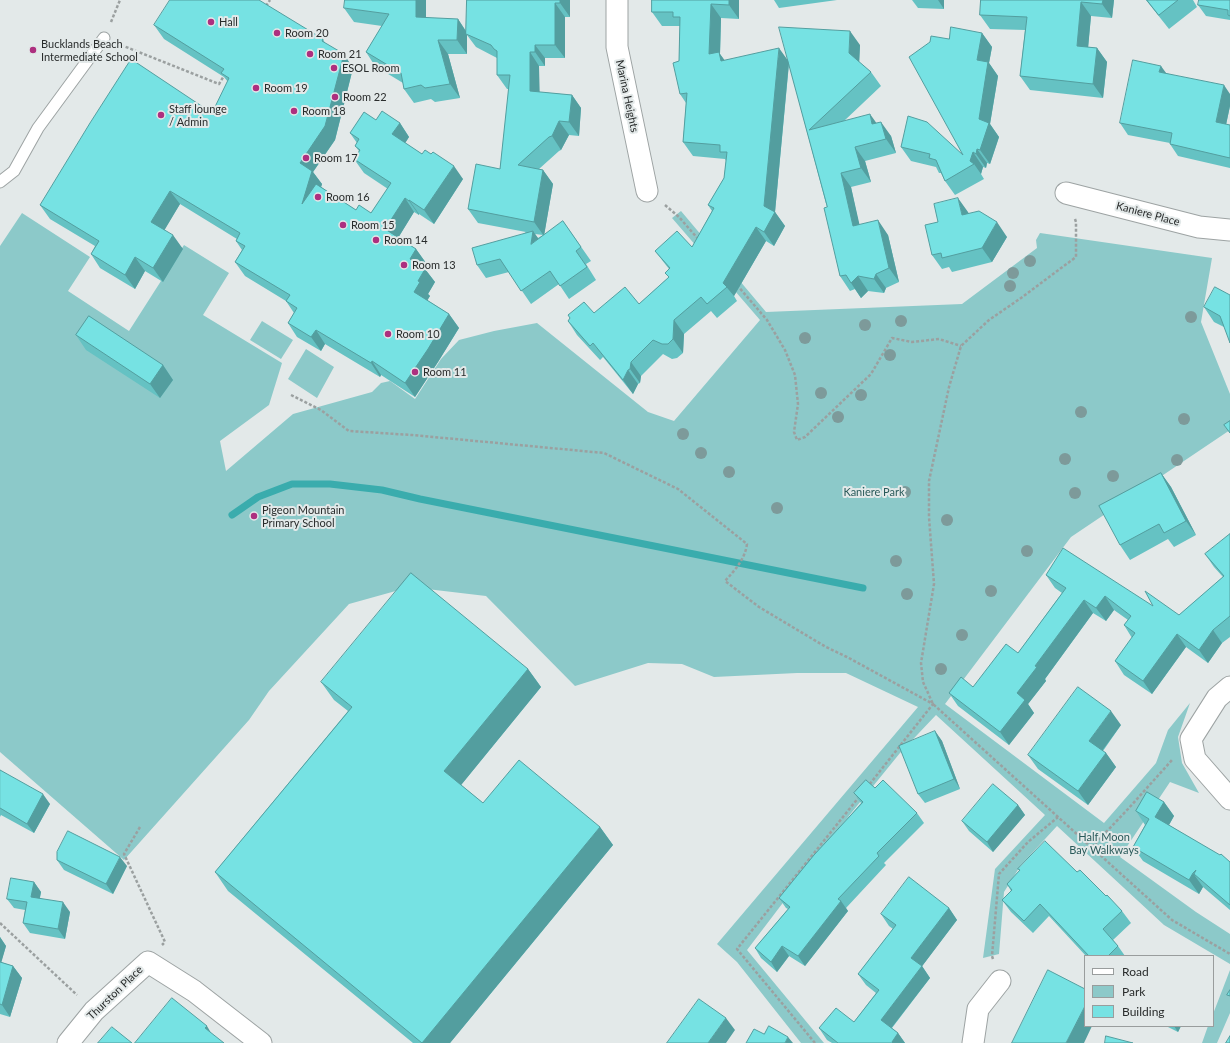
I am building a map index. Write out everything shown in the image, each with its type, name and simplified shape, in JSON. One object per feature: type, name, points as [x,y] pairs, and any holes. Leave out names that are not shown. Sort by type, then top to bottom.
[{"type":"street","name":"Marina Heights","points":[[617,0],[617,47],[647,191]]},
{"type":"street","name":"Kaniere Place","points":[[1066,193],[1200,228],[1230,230]]},
{"type":"street","points":[[1230,687],[1217,698],[1191,739],[1195,759],[1230,799]]},
{"type":"street","points":[[148,962],[194,991],[260,1043]]},
{"type":"street","name":"Thurston Place","points":[[68,1043],[94,1011],[148,962]]},
{"type":"street","points":[[972,1043],[978,1009],[1000,982]]},
{"type":"lane","points":[[0,182],[14,171],[38,128],[104,38]]},
{"type":"path","points":[[120,0],[104,38],[219,84],[226,71]]},
{"type":"path","points":[[266,7],[270,0]]},
{"type":"path","points":[[647,191],[679,217],[704,245]]},
{"type":"path","points":[[933,704],[923,682],[921,663],[934,584],[929,517],[929,481],[949,387],[962,346],[989,320],[1076,257],[1076,222],[1066,193]]},
{"type":"path","points":[[733,280],[767,320],[785,350],[795,375],[798,404],[794,432],[798,440],[805,437],[871,374],[892,338],[912,342],[940,339],[962,346]]},
{"type":"path","points":[[291,395],[321,410],[349,431],[412,435],[604,453],[678,489],[747,544],[746,553],[725,581],[759,606],[826,647],[933,704],[1172,920],[1230,954]]},
{"type":"path","points":[[865,790],[933,704]]},
{"type":"path","points":[[1092,847],[1191,739]]},
{"type":"path","points":[[815,1043],[737,949],[860,796]]},
{"type":"path","points":[[1000,982],[992,956],[999,874],[1028,842],[1058,817]]},
{"type":"path","points":[[140,826],[124,854],[165,942],[148,962]]},
{"type":"path","points":[[0,923],[94,1011]]},
{"type":"green space","points":[[681,211],[766,312],[962,304],[1037,248],[1036,240],[1040,233],[1212,258],[1201,322],[1230,394],[1230,430],[1071,537],[945,704],[1104,823],[1156,763],[1168,730],[1190,703],[1178,737],[1182,763],[1199,793],[1170,782],[1120,857],[1196,912],[1230,934],[1230,964],[1164,925],[1057,826],[1021,865],[1004,892],[999,954],[983,958],[995,869],[1045,815],[936,715],[900,753],[852,812],[747,950],[824,1043],[801,1043],[737,962],[717,944],[918,707],[846,673],[797,673],[714,677],[682,664],[648,663],[575,686],[486,596],[410,587],[349,604],[269,691],[249,720],[124,860],[0,752],[0,246],[22,213],[90,257],[68,291],[129,331],[184,245],[229,273],[203,315],[282,363],[269,405],[220,441],[226,471],[293,414],[372,392],[381,383],[390,381],[415,399],[441,359],[459,340],[494,331],[537,323],[648,412],[674,421],[760,320],[672,218]]},
{"type":"green space","points":[[262,321],[293,340],[281,359],[250,340]]},
{"type":"green space","points":[[306,349],[334,367],[317,398],[288,379]]},
{"type":"green space","points":[[1230,970],[1230,1013],[1217,1043],[1202,1043],[1208,1027],[1214,1027],[1214,1011]]},
{"type":"building","points":[[170,0],[259,0],[323,39],[322,41],[344,54],[325,126],[300,163],[312,171],[302,204],[316,184],[356,210],[359,205],[371,213],[391,183],[354,159],[360,150],[355,146],[359,139],[350,133],[364,112],[376,120],[382,111],[400,123],[392,134],[422,154],[425,150],[431,154],[433,152],[454,166],[424,210],[405,198],[385,229],[416,249],[410,259],[425,269],[414,292],[449,314],[405,383],[372,361],[371,363],[316,330],[311,337],[288,323],[297,308],[286,301],[290,295],[235,262],[245,246],[236,241],[240,233],[170,191],[151,222],[173,235],[153,268],[135,257],[125,275],[91,254],[99,241],[40,205],[131,59],[212,113],[229,78],[221,73],[224,69],[154,25]]},
{"type":"building","points":[[345,0],[416,0],[416,17],[458,19],[457,40],[438,40],[450,84],[425,88],[421,85],[404,89],[401,73],[366,52],[389,14],[344,8]]},
{"type":"building","points":[[467,0],[560,0],[560,3],[555,3],[555,45],[535,45],[535,52],[530,52],[530,91],[572,95],[569,122],[559,121],[552,136],[518,165],[543,170],[534,222],[468,209],[476,164],[500,169],[510,75],[497,75],[497,51],[491,45],[466,34]]},
{"type":"building","points":[[652,0],[729,0],[729,5],[711,4],[709,54],[719,52],[721,61],[779,48],[764,206],[775,212],[764,232],[756,227],[723,283],[727,287],[707,304],[701,297],[674,320],[673,339],[668,344],[662,344],[653,340],[631,362],[630,369],[623,380],[593,343],[590,346],[568,321],[570,318],[568,315],[584,302],[594,313],[625,287],[639,304],[669,277],[665,273],[670,268],[655,251],[677,231],[692,247],[714,208],[708,205],[724,178],[727,152],[720,152],[720,145],[683,142],[687,93],[680,94],[673,63],[679,61],[680,17],[673,17],[673,12],[652,12]]},
{"type":"building","points":[[981,0],[1103,0],[1102,4],[1081,2],[1077,46],[1097,48],[1093,84],[1020,76],[1027,17],[980,15]]},
{"type":"building","points":[[1147,0],[1178,0],[1159,15]]},
{"type":"building","points":[[1199,0],[1230,0],[1230,16],[1228,15],[1228,10],[1198,5]]},
{"type":"building","points":[[779,27],[850,31],[849,53],[871,72],[809,130],[870,114],[872,124],[881,122],[886,139],[855,147],[861,168],[841,173],[853,226],[878,220],[889,268],[876,274],[874,279],[858,276],[851,283],[846,275],[840,276],[824,208],[827,207]]},
{"type":"building","points":[[951,27],[982,33],[977,60],[988,62],[979,119],[989,123],[980,150],[977,149],[976,154],[973,152],[970,161],[974,164],[945,181],[936,160],[929,158],[930,154],[901,147],[908,116],[927,122],[963,155],[909,57],[930,42],[931,36],[949,39]]},
{"type":"building","points":[[1133,60],[1161,66],[1159,72],[1224,85],[1216,122],[1230,125],[1230,158],[1170,144],[1172,133],[1120,123]]},
{"type":"building","points":[[958,198],[962,215],[979,211],[997,222],[982,248],[942,258],[941,253],[932,255],[925,225],[938,222],[934,204]]},
{"type":"building","points":[[563,221],[581,247],[576,251],[587,267],[560,286],[550,271],[521,291],[500,259],[477,265],[472,248],[533,231],[531,244]]},
{"type":"building","points":[[1215,287],[1230,295],[1230,343],[1220,316],[1204,307]]},
{"type":"building","points":[[89,316],[163,365],[150,384],[76,335]]},
{"type":"building","points":[[1230,421],[1230,433],[1224,425]]},
{"type":"building","points":[[1161,473],[1186,521],[1164,533],[1159,524],[1120,545],[1099,506]]},
{"type":"building","points":[[1230,534],[1230,616],[1213,630],[1199,650],[1177,634],[1143,681],[1115,661],[1135,633],[1124,625],[1131,616],[1105,596],[1096,608],[1084,600],[1017,693],[1025,700],[1000,732],[949,693],[961,677],[973,687],[1006,644],[1018,653],[1066,588],[1046,575],[1063,548],[1153,606],[1145,591],[1179,615],[1224,576],[1205,554]]},
{"type":"building","points":[[411,573],[528,669],[444,771],[483,803],[519,760],[600,827],[422,1043],[215,872],[352,707],[321,682]]},
{"type":"building","points":[[1078,687],[1111,711],[1089,741],[1106,753],[1078,791],[1028,755]]},
{"type":"building","points":[[935,731],[954,779],[918,794],[899,746]]},
{"type":"building","points":[[0,770],[43,794],[27,824],[0,808]]},
{"type":"building","points":[[866,780],[875,788],[883,780],[917,813],[877,853],[879,856],[838,899],[841,901],[798,956],[782,946],[771,962],[755,948],[790,907],[779,898],[814,855],[863,802],[854,793]]},
{"type":"building","points":[[993,784],[1018,805],[987,842],[962,821]]},
{"type":"building","points":[[1147,792],[1164,802],[1155,817],[1220,855],[1221,854],[1230,862],[1230,905],[1194,874],[1196,870],[1189,880],[1133,847],[1149,819],[1136,811]]},
{"type":"building","points":[[68,831],[120,857],[106,884],[57,860],[57,852]]},
{"type":"building","points":[[1045,841],[1077,872],[1080,870],[1122,911],[1103,929],[1118,946],[1109,955],[1088,955],[1040,904],[1024,921],[1002,900],[1012,890],[1007,884],[1020,870],[1018,869]]},
{"type":"building","points":[[909,877],[949,908],[911,958],[922,966],[881,1020],[898,1033],[892,1042],[893,1043],[838,1043],[819,1028],[836,1008],[854,1022],[879,990],[858,974],[896,925],[881,914]]},
{"type":"building","points":[[11,878],[34,882],[31,897],[63,902],[58,929],[23,923],[27,902],[7,899]]},
{"type":"building","points":[[0,962],[13,966],[2,1005],[0,1004]]},
{"type":"building","points":[[1048,970],[1084,988],[1084,1008],[1066,1043],[1012,1043]]},
{"type":"building","points":[[172,998],[207,1026],[205,1028],[224,1043],[135,1043]]},
{"type":"building","points":[[699,999],[726,1018],[708,1043],[667,1043]]},
{"type":"building","points":[[769,1026],[788,1037],[785,1043],[746,1043],[754,1029],[764,1034]]},
{"type":"building","points":[[112,1027],[132,1043],[98,1043]]},
{"type":"building","points":[[1106,1036],[1133,1043],[1105,1043]]},
{"type":"building","points":[[1230,1036],[1230,1043],[1226,1043]]},
{"type":"waterway","points":[[232,515],[258,497],[292,484],[330,484],[382,490],[420,499],[863,588]]},
{"type":"place","name":"Hall","points":[[211,22]]},
{"type":"place","name":"Room 20","points":[[277,33]]},
{"type":"place","name":"Bucklands Beach Intermediate School","points":[[33,50]]},
{"type":"place","name":"Room 21","points":[[310,54]]},
{"type":"place","name":"ESOL Room","points":[[334,68]]},
{"type":"place","name":"Room 19","points":[[256,88]]},
{"type":"place","name":"Room 22","points":[[335,97]]},
{"type":"place","name":"Room 18","points":[[294,111]]},
{"type":"place","name":"Staff lounge / Admin","points":[[161,115]]},
{"type":"place","name":"Room 17","points":[[306,158]]},
{"type":"place","name":"Room 16","points":[[318,197]]},
{"type":"place","name":"Room 15","points":[[343,225]]},
{"type":"place","name":"Room 14","points":[[376,240]]},
{"type":"place","name":"Room 13","points":[[404,265]]},
{"type":"place","name":"Room 10","points":[[388,334]]},
{"type":"place","name":"Room 11","points":[[415,372]]},
{"type":"place","name":"Pigeon Mountain Primary School","points":[[254,516]]},
{"type":"park label","name":"Kaniere Park","points":[[874,492]]},
{"type":"park label","name":"Half Moon Bay Walkways","points":[[1104,843]]}]
